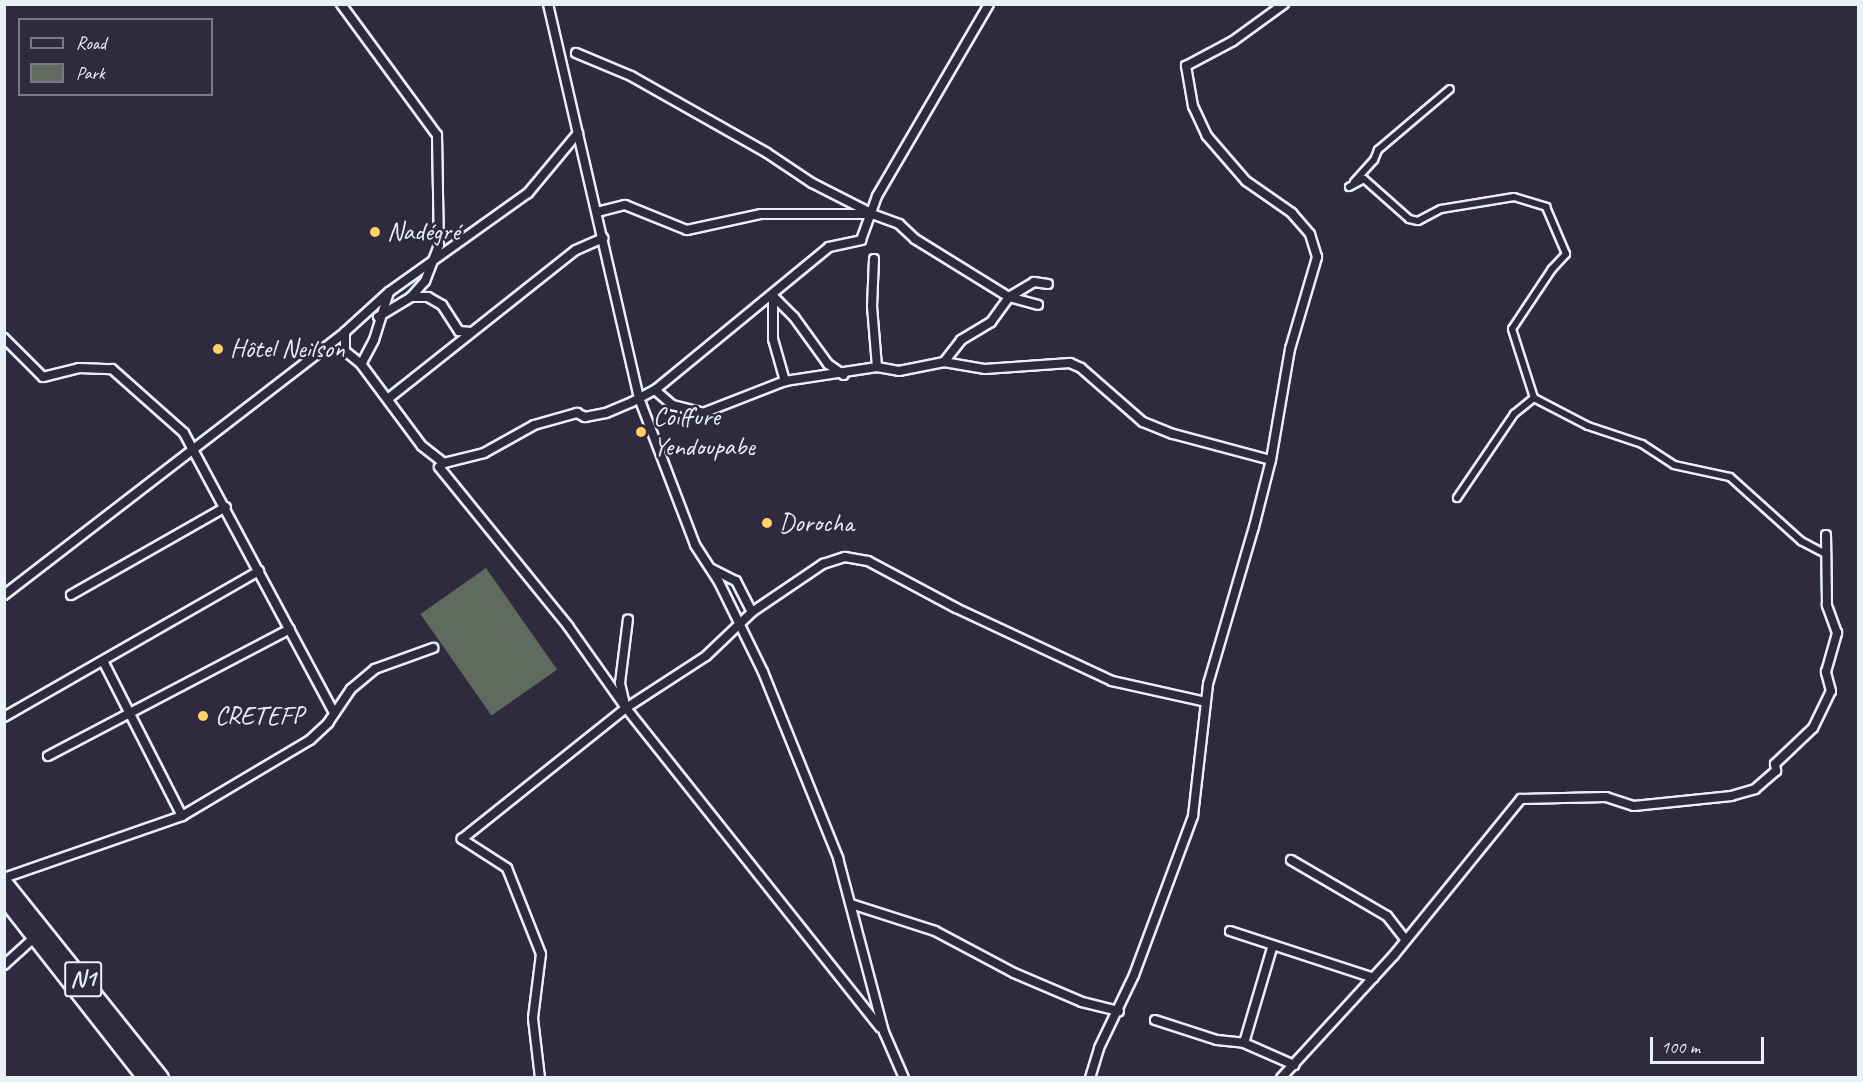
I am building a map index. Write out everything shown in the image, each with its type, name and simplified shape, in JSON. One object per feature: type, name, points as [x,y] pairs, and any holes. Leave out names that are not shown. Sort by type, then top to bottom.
[{"type":"highway","name":"N1","points":[[4,880],[161,1077]]},
{"type":"highway","name":"N1","points":[[4,898],[145,1077]]},
{"type":"street","points":[[341,4],[386,70],[437,135],[439,245],[425,281],[411,297],[378,317]]},
{"type":"street","points":[[548,4],[639,398],[695,546],[712,569],[763,672],[838,858],[884,1032],[904,1077]]},
{"type":"street","points":[[345,332],[345,351],[361,364],[389,398],[422,446],[444,463],[484,453],[534,425],[577,413],[585,417],[606,413],[656,390],[773,296],[829,247],[861,240],[877,196],[989,4]]},
{"type":"street","points":[[1090,1077],[1099,1048],[1119,1011],[1193,816],[1206,702],[1271,460],[1290,349],[1317,258],[1315,244],[1292,213],[1246,181],[1207,136],[1193,106],[1186,66],[1233,41],[1284,4]]},
{"type":"street","points":[[576,53],[631,76],[766,153],[812,183],[872,214],[899,224],[915,240],[1009,297],[1038,305]]},
{"type":"street","points":[[1450,89],[1378,150],[1374,160],[1349,187],[1364,179],[1409,219],[1418,221],[1441,209],[1514,197],[1546,207],[1566,254],[1552,268],[1512,329],[1534,398],[1588,426],[1642,444],[1674,465],[1730,477],[1801,541],[1824,553]]},
{"type":"street","points":[[4,595],[193,446],[345,332],[389,292],[528,193],[578,133]]},
{"type":"street","points":[[597,212],[625,205],[687,230],[761,214],[872,214]]},
{"type":"street","points":[[389,398],[576,250],[603,238]]},
{"type":"street","points":[[874,259],[872,306],[877,368]]},
{"type":"street","points":[[944,362],[961,340],[991,322],[1009,297],[1034,282],[1048,284]]},
{"type":"street","points":[[361,364],[374,340],[378,317],[389,292]]},
{"type":"street","points":[[773,296],[794,317],[828,364],[844,375]]},
{"type":"street","points":[[773,296],[773,339],[785,381]]},
{"type":"street","points":[[411,297],[428,297],[442,305],[459,331],[471,332]]},
{"type":"street","points":[[4,338],[43,377],[79,368],[112,369],[184,433],[226,507],[334,713]]},
{"type":"street","points":[[656,390],[672,405],[703,413],[785,381],[844,375],[877,368],[899,371],[944,362],[985,369],[1070,363],[1081,368],[1143,422],[1173,434],[1271,460]]},
{"type":"street","points":[[1457,498],[1514,414],[1534,398]]},
{"type":"street","points":[[439,467],[568,627],[626,708],[884,1032]]},
{"type":"street","points":[[71,595],[226,507]]},
{"type":"street","points":[[1281,1077],[1374,978],[1521,799],[1606,797],[1634,806],[1731,796],[1755,789],[1776,771],[1775,764],[1812,728],[1831,691],[1826,672],[1837,633],[1827,605],[1828,568],[1824,553],[1827,535]]},
{"type":"street","points":[[540,1077],[533,1018],[541,954],[507,868],[462,839],[626,708],[706,656],[738,622],[823,564],[845,557],[868,561],[956,608],[1112,681],[1206,702]]},
{"type":"street","points":[[712,569],[736,581],[752,612]]},
{"type":"street","points":[[4,717],[259,571]]},
{"type":"street","points":[[626,708],[620,682],[628,619]]},
{"type":"street","points":[[48,756],[290,629]]},
{"type":"street","points":[[4,880],[182,816],[285,758],[310,740],[351,689],[375,669],[433,648]]},
{"type":"street","points":[[102,661],[182,816]]},
{"type":"street","points":[[1291,860],[1387,916],[1405,939]]},
{"type":"street","points":[[851,904],[935,931],[1014,974],[1082,1002],[1119,1011]]},
{"type":"street","points":[[1230,931],[1272,948],[1374,978]]},
{"type":"street","points":[[4,964],[35,936]]},
{"type":"street","points":[[1244,1043],[1272,948]]},
{"type":"street","points":[[1155,1020],[1217,1040],[1244,1043],[1294,1065]]},
{"type":"green space","points":[[486,568],[557,670],[492,715],[420,614]]},
{"type":"place","name":"Nadégré","points":[[375,232]]},
{"type":"place","name":"Hôtel Neilson","points":[[218,349]]},
{"type":"place","name":"Coiffure Yendoupabe","points":[[641,432]]},
{"type":"place","name":"Dorocha","points":[[767,523]]},
{"type":"place","name":"CRETEFP","points":[[203,716]]}]
